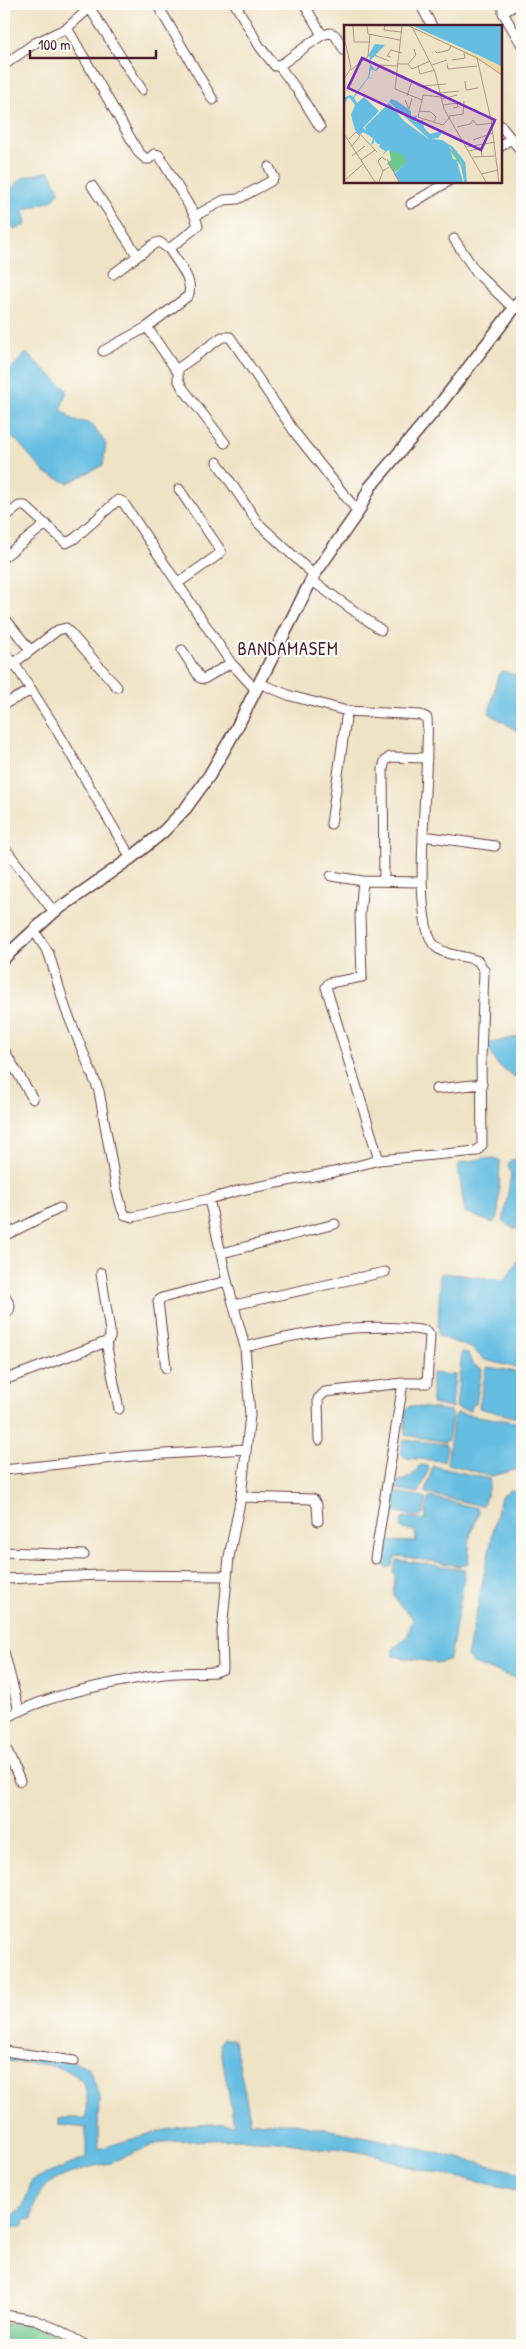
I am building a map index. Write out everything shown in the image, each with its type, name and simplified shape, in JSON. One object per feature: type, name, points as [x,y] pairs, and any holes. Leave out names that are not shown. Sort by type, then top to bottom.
[{"type":"street","points":[[157,4],[214,100]]},
{"type":"street","points":[[235,4],[260,47],[275,66],[279,66],[298,90],[320,127]]},
{"type":"street","points":[[304,4],[322,35]]},
{"type":"street","points":[[420,4],[431,25]]},
{"type":"street","points":[[517,4],[509,9],[503,6],[503,13],[522,46]]},
{"type":"street","points":[[4,65],[35,43],[67,28],[92,6],[142,90]]},
{"type":"street","points":[[67,28],[139,153],[146,159],[149,159],[154,154],[159,155],[196,216],[197,229],[169,249]]},
{"type":"street","points":[[279,66],[322,35],[330,32],[335,35],[344,49]]},
{"type":"street","points":[[501,126],[522,152]]},
{"type":"street","points":[[501,146],[511,138]]},
{"type":"street","points":[[196,216],[224,200],[238,199],[271,181],[274,177],[268,167]]},
{"type":"street","points":[[411,204],[438,184]]},
{"type":"street","points":[[92,186],[137,255]]},
{"type":"street","points":[[454,239],[476,272],[514,309]]},
{"type":"street","points":[[103,351],[147,327],[186,299],[190,293],[189,282],[169,249],[159,242],[137,255],[113,274]]},
{"type":"street","points":[[4,958],[35,932],[54,912],[131,858],[175,821],[191,802],[224,750],[313,578],[358,512],[370,487],[441,403],[522,298]]},
{"type":"street","points":[[147,327],[174,369],[178,370]]},
{"type":"street","points":[[178,370],[222,337],[230,337],[296,434],[358,512]]},
{"type":"street","points":[[178,370],[178,378],[182,387],[225,444]]},
{"type":"street","points":[[217,462],[258,523],[313,578],[381,630]]},
{"type":"street","points":[[178,582],[221,551],[179,489]]},
{"type":"street","points":[[4,518],[22,505],[31,510],[64,542],[69,542],[118,500],[122,501],[231,663],[258,686],[347,712],[424,715],[427,720],[427,758],[422,882],[427,930],[434,945],[441,951],[478,960],[484,970],[481,1149],[477,1151],[402,1156],[379,1160],[334,1172],[242,1190],[133,1217],[125,1215],[116,1187],[100,1091],[66,1010],[52,961],[35,932]]},
{"type":"street","points":[[4,557],[46,524]]},
{"type":"street","points":[[4,617],[30,650]]},
{"type":"street","points":[[4,671],[58,630],[66,628],[117,687]]},
{"type":"street","points":[[182,650],[200,678],[204,679],[231,663]]},
{"type":"street","points":[[4,653],[14,663],[32,690],[131,858]]},
{"type":"street","points":[[4,704],[32,690]]},
{"type":"street","points":[[331,824],[347,712]]},
{"type":"street","points":[[384,881],[385,761],[390,757],[427,758]]},
{"type":"street","points":[[423,836],[495,846]]},
{"type":"street","points":[[4,847],[54,912]]},
{"type":"street","points":[[331,876],[363,881],[422,882]]},
{"type":"street","points":[[363,881],[360,915],[362,977],[329,983],[326,988],[379,1160]]},
{"type":"street","points":[[4,1050],[33,1099]]},
{"type":"street","points":[[436,1089],[482,1084]]},
{"type":"street","points":[[4,1720],[19,1710],[83,1690],[159,1674],[220,1671],[224,1666],[222,1631],[227,1576],[241,1497],[250,1415],[245,1347],[227,1282],[209,1199]]},
{"type":"street","points":[[4,1236],[60,1208]]},
{"type":"street","points":[[222,1253],[335,1224]]},
{"type":"street","points":[[234,1304],[385,1272]]},
{"type":"street","points":[[4,1380],[106,1342],[110,1338],[101,1273]]},
{"type":"street","points":[[166,1368],[158,1301],[162,1298],[227,1282]]},
{"type":"street","points":[[4,1294],[10,1306],[9,1311],[4,1314]]},
{"type":"street","points":[[245,1347],[300,1335],[373,1326],[395,1326],[427,1331],[430,1335],[427,1383],[403,1383],[330,1391],[320,1395],[318,1399],[319,1440]]},
{"type":"street","points":[[106,1342],[119,1408]]},
{"type":"street","points":[[375,1559],[403,1383]]},
{"type":"street","points":[[4,1470],[132,1456],[246,1449]]},
{"type":"street","points":[[241,1497],[312,1499],[317,1505],[318,1520]]},
{"type":"street","points":[[4,1552],[84,1555]]},
{"type":"street","points":[[4,1579],[101,1575],[227,1576]]},
{"type":"street","points":[[4,1652],[19,1710]]},
{"type":"street","points":[[4,1744],[20,1781]]},
{"type":"street","points":[[4,2051],[74,2061]]},
{"type":"street","points":[[4,2315],[35,2320],[57,2329],[85,2345]]},
{"type":"green space","points":[[4,2323],[34,2325],[58,2335],[58,2345],[4,2345]]},
{"type":"water","points":[[50,171],[59,191],[53,200],[24,210],[26,225],[14,229],[4,217],[4,195],[24,177]]},
{"type":"water","points":[[26,353],[67,390],[61,409],[75,421],[91,423],[106,444],[103,465],[68,483],[45,473],[18,442],[4,433],[4,376]]},
{"type":"water","points":[[503,671],[522,677],[522,734],[489,713],[498,675]]},
{"type":"water","points":[[522,1036],[522,1082],[498,1065],[487,1048],[490,1043]]},
{"type":"water","points":[[484,1158],[498,1159],[500,1161],[498,1218],[493,1223],[465,1212],[458,1166],[460,1163]]},
{"type":"water","points":[[522,1158],[522,1227],[514,1229],[503,1222],[511,1175],[508,1164],[511,1160]]},
{"type":"water","points":[[522,1250],[522,1369],[485,1360],[471,1348],[438,1336],[440,1275],[443,1273],[504,1280],[510,1273]]},
{"type":"water","points":[[462,1352],[468,1353],[472,1364],[482,1369],[476,1404],[472,1405],[471,1411],[456,1408]]},
{"type":"water","points":[[488,1367],[522,1373],[522,1419],[479,1408],[486,1369]]},
{"type":"water","points":[[432,1373],[455,1375],[452,1408],[432,1404]]},
{"type":"water","points":[[411,1406],[450,1411],[452,1416],[448,1440],[446,1442],[405,1435],[405,1409]]},
{"type":"water","points":[[457,1413],[522,1423],[522,1468],[492,1476],[448,1464],[454,1417]]},
{"type":"water","points":[[403,1441],[445,1444],[447,1446],[444,1461],[404,1458],[401,1455]]},
{"type":"water","points":[[422,1465],[429,1468],[419,1493],[396,1489],[397,1482],[410,1477]]},
{"type":"water","points":[[433,1466],[489,1479],[490,1483],[483,1506],[425,1493]]},
{"type":"water","points":[[510,1490],[522,1492],[522,1680],[473,1664],[467,1657],[498,1508],[501,1497]]},
{"type":"water","points":[[394,1492],[424,1497],[426,1499],[423,1515],[415,1517],[390,1510],[392,1494]]},
{"type":"water","points":[[428,1498],[477,1508],[479,1512],[470,1536],[468,1564],[460,1566],[399,1556],[395,1557],[392,1566],[386,1568],[382,1559],[385,1541],[416,1542],[415,1531],[402,1529],[401,1521],[404,1517],[425,1520]]},
{"type":"water","points":[[397,1560],[464,1569],[465,1573],[450,1659],[437,1663],[393,1656],[393,1649],[407,1637],[413,1619],[398,1604],[395,1598],[393,1571]]},
{"type":"water","points":[[222,2039],[234,2039],[251,2123],[295,2123],[377,2139],[522,2173],[522,2191],[405,2166],[376,2155],[336,2148],[326,2150],[279,2141],[237,2139],[161,2142],[112,2163],[86,2169],[48,2184],[41,2192],[32,2219],[25,2220],[23,2227],[4,2228],[4,2217],[11,2216],[21,2209],[32,2180],[86,2158],[86,2128],[59,2125],[59,2118],[87,2118],[87,2094],[80,2079],[71,2073],[49,2065],[4,2061],[4,2052],[75,2062],[88,2067],[99,2093],[99,2149],[182,2127],[234,2124],[220,2044]]},
{"type":"district","name":"BANDAMASEM","points":[[288,648]]}]
